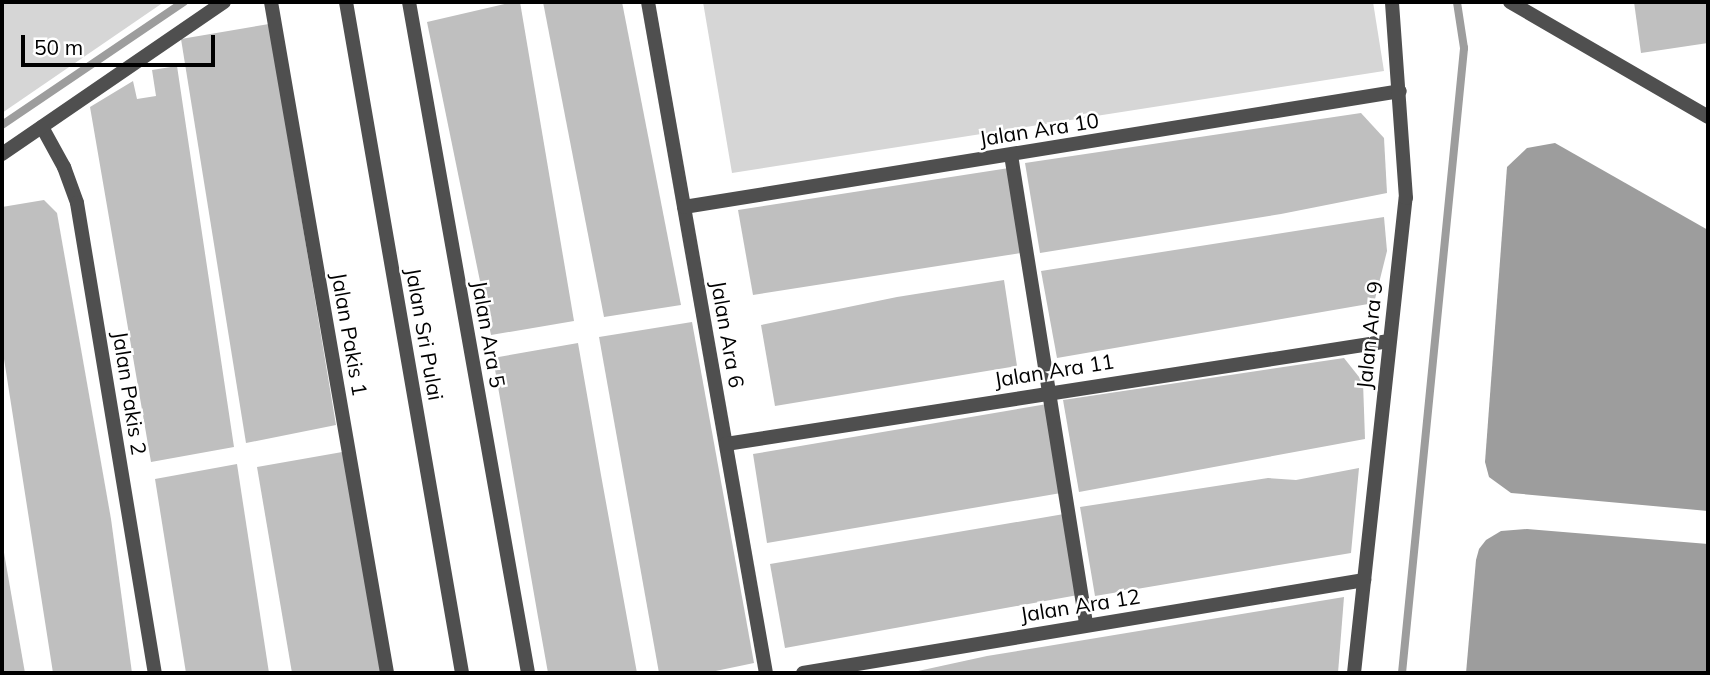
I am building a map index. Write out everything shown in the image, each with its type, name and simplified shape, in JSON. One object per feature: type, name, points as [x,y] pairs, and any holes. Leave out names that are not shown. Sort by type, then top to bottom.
[{"type":"street","points":[[2,154],[224,2]]},
{"type":"street","name":"Jalan Pakis 1","points":[[271,2],[387,673]]},
{"type":"street","name":"Jalan Sri Pulai","points":[[346,2],[462,673]]},
{"type":"street","name":"Jalan Ara 5","points":[[409,2],[528,673]]},
{"type":"street","name":"Jalan Ara 6","points":[[648,2],[766,673]]},
{"type":"street","name":"Jalan Ara 9","points":[[1354,673],[1406,198],[1392,2]]},
{"type":"street","points":[[1510,2],[1708,117]]},
{"type":"street","name":"Jalan Ara 10","points":[[684,207],[1400,91]]},
{"type":"street","name":"Jalan Pakis 2","points":[[42,127],[64,167],[77,203],[155,673]]},
{"type":"street","points":[[1011,155],[1086,625]]},
{"type":"street","name":"Jalan Ara 11","points":[[726,444],[1049,391],[1390,341]]},
{"type":"street","name":"Jalan Ara 12","points":[[803,673],[1364,580]]},
{"type":"shaded area","points":[[2,2],[164,2],[2,113]]},
{"type":"shaded area","points":[[703,2],[1373,2],[1384,71],[732,173]]},
{"type":"shaded area","points":[[1555,143],[1708,230],[1708,511],[1511,493],[1489,477],[1485,462],[1507,167],[1527,148]]},
{"type":"shaded area","points":[[1527,529],[1708,544],[1708,673],[1466,673],[1479,549],[1486,540],[1501,531]]},
{"type":"building","points":[[520,2],[574,321],[491,335],[427,22]]},
{"type":"building","points":[[543,2],[622,2],[681,305],[604,317]]},
{"type":"building","points":[[1634,2],[1708,2],[1708,43],[1641,53]]},
{"type":"building","points":[[269,24],[336,425],[246,443],[181,39]]},
{"type":"building","points":[[177,66],[234,447],[151,462],[90,107],[133,81],[137,99],[156,96],[152,70]]},
{"type":"building","points":[[1361,113],[1384,138],[1387,193],[1281,214],[1040,253],[1025,163]]},
{"type":"building","points":[[1009,168],[1021,253],[753,295],[738,210]]},
{"type":"building","points":[[44,200],[57,213],[111,519],[132,673],[53,673],[2,346],[2,207]]},
{"type":"building","points":[[1384,217],[1387,251],[1374,303],[1057,358],[1041,271]]},
{"type":"building","points":[[1004,280],[1017,366],[775,406],[761,325],[897,297]]},
{"type":"building","points":[[692,322],[754,663],[706,673],[659,673],[599,337]]},
{"type":"building","points":[[578,343],[637,673],[548,673],[493,358]]},
{"type":"building","points":[[1344,358],[1363,382],[1365,439],[1079,492],[1063,400]]},
{"type":"building","points":[[1047,404],[1061,493],[767,543],[753,454]]},
{"type":"building","points":[[348,451],[385,673],[292,673],[257,467]]},
{"type":"building","points":[[237,464],[269,673],[186,673],[155,479]]},
{"type":"building","points":[[1359,468],[1351,553],[1095,596],[1080,507],[1268,478],[1296,480]]},
{"type":"building","points":[[1064,514],[1078,595],[785,648],[770,564]]},
{"type":"building","points":[[3,547],[25,673],[2,673]]},
{"type":"building","points":[[1344,597],[1338,673],[909,673],[987,656]]},
{"type":"waterway","points":[[2,125],[184,2]]},
{"type":"waterway","points":[[1402,673],[1464,48],[1457,2]]}]
